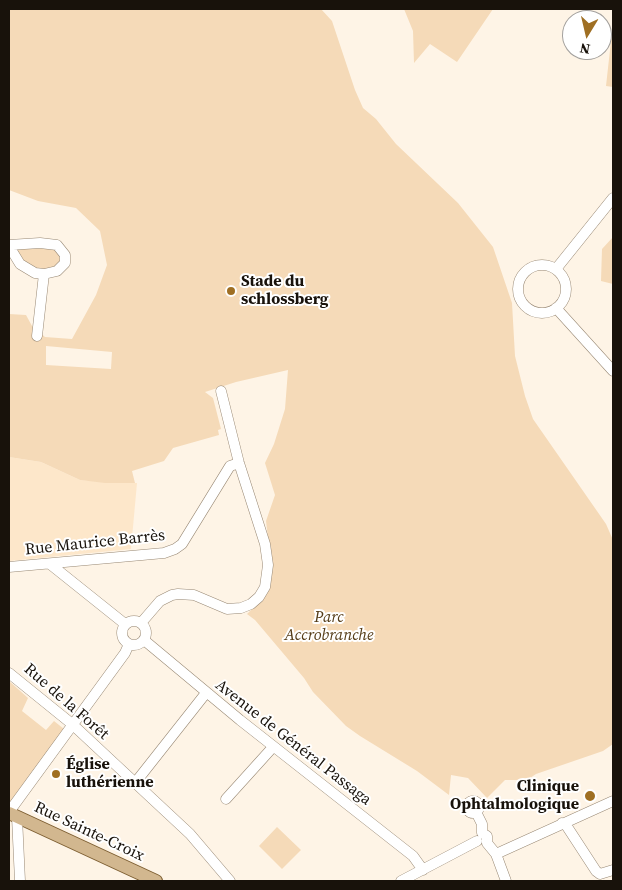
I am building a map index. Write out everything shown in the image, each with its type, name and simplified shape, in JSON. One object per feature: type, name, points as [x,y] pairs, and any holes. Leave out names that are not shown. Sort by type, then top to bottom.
[{"type":"main road","name":"Rue Sainte-Croix","points":[[12,814],[156,881]]},
{"type":"street","points":[[556,269],[613,198]]},
{"type":"street","points":[[40,243],[58,246],[65,255],[65,263],[57,271],[44,274],[34,273],[20,264],[9,245],[40,243]]},
{"type":"street","points":[[539,265],[549,266],[556,269],[562,276],[566,284],[566,294],[556,308],[546,312],[535,312],[528,308],[520,299],[518,291],[520,280],[530,268],[539,265]]},
{"type":"street","points":[[37,336],[44,274]]},
{"type":"street","points":[[556,308],[613,371]]},
{"type":"street","points":[[141,623],[160,601],[172,595],[194,596],[228,609],[241,608],[251,604],[265,587],[268,565],[264,544],[235,464],[220,391]]},
{"type":"street","name":"Rue Maurice Barrès","points":[[9,567],[164,553],[175,549],[182,544],[235,464]]},
{"type":"street","points":[[50,564],[125,624]]},
{"type":"street","points":[[133,621],[141,623],[146,630],[144,640],[137,644],[129,644],[123,637],[125,624],[133,621]]},
{"type":"street","name":"Avenue de Général Passaga","points":[[144,640],[273,747],[413,856],[423,870]]},
{"type":"street","points":[[20,881],[12,814],[72,724],[125,653],[129,644]]},
{"type":"street","name":"Rue de la Forêt","points":[[9,673],[72,724],[190,834],[230,881]]},
{"type":"street","points":[[135,783],[206,693]]},
{"type":"street","points":[[226,799],[273,747]]},
{"type":"street","points":[[496,854],[613,801]]},
{"type":"street","points":[[476,812],[482,824],[482,839],[496,854],[506,881]]},
{"type":"street","points":[[562,823],[566,826],[596,871],[600,874],[613,870]]},
{"type":"street","points":[[401,881],[482,839]]},
{"type":"shaded area","points":[[9,457],[41,462],[80,480],[137,483],[131,549],[9,561]]},
{"type":"green space","name":"Parc Accrobranche","points":[[9,9],[321,9],[332,21],[363,108],[376,119],[396,144],[458,203],[493,247],[512,303],[515,356],[533,419],[606,524],[613,540],[613,744],[603,751],[536,774],[530,778],[505,780],[487,798],[468,778],[451,775],[449,795],[417,771],[346,726],[313,692],[304,678],[255,620],[247,614],[267,594],[272,571],[266,521],[275,495],[265,463],[274,444],[285,409],[288,370],[236,382],[205,392],[213,398],[221,429],[218,430],[219,435],[173,448],[164,461],[132,471],[135,483],[105,483],[80,480],[41,462],[9,457],[9,314],[26,315],[32,326],[45,337],[72,339],[96,295],[107,265],[100,231],[76,208],[38,201],[9,190]],"holes":[[[46,346],[112,352],[111,369],[46,365]]]},
{"type":"green space","points":[[404,9],[493,9],[457,62],[430,44],[414,63],[413,31]]},
{"type":"green space","points":[[613,23],[613,87],[606,86],[609,60],[612,60]]},
{"type":"green space","points":[[613,237],[613,284],[601,281],[602,249]]},
{"type":"green space","points":[[49,247],[59,254],[60,262],[55,268],[38,270],[28,266],[17,253],[18,250],[24,248]]},
{"type":"green space","points":[[9,681],[28,698],[22,711],[46,730],[54,721],[64,729],[9,805]]},
{"type":"green space","points":[[277,827],[301,850],[282,869],[259,846]]},
{"type":"place","name":"Stade du schlossberg","points":[[231,291]]},
{"type":"place","name":"Église luthérienne","points":[[56,774]]},
{"type":"place","name":"Clinique Ophtalmologique","points":[[590,796]]}]
